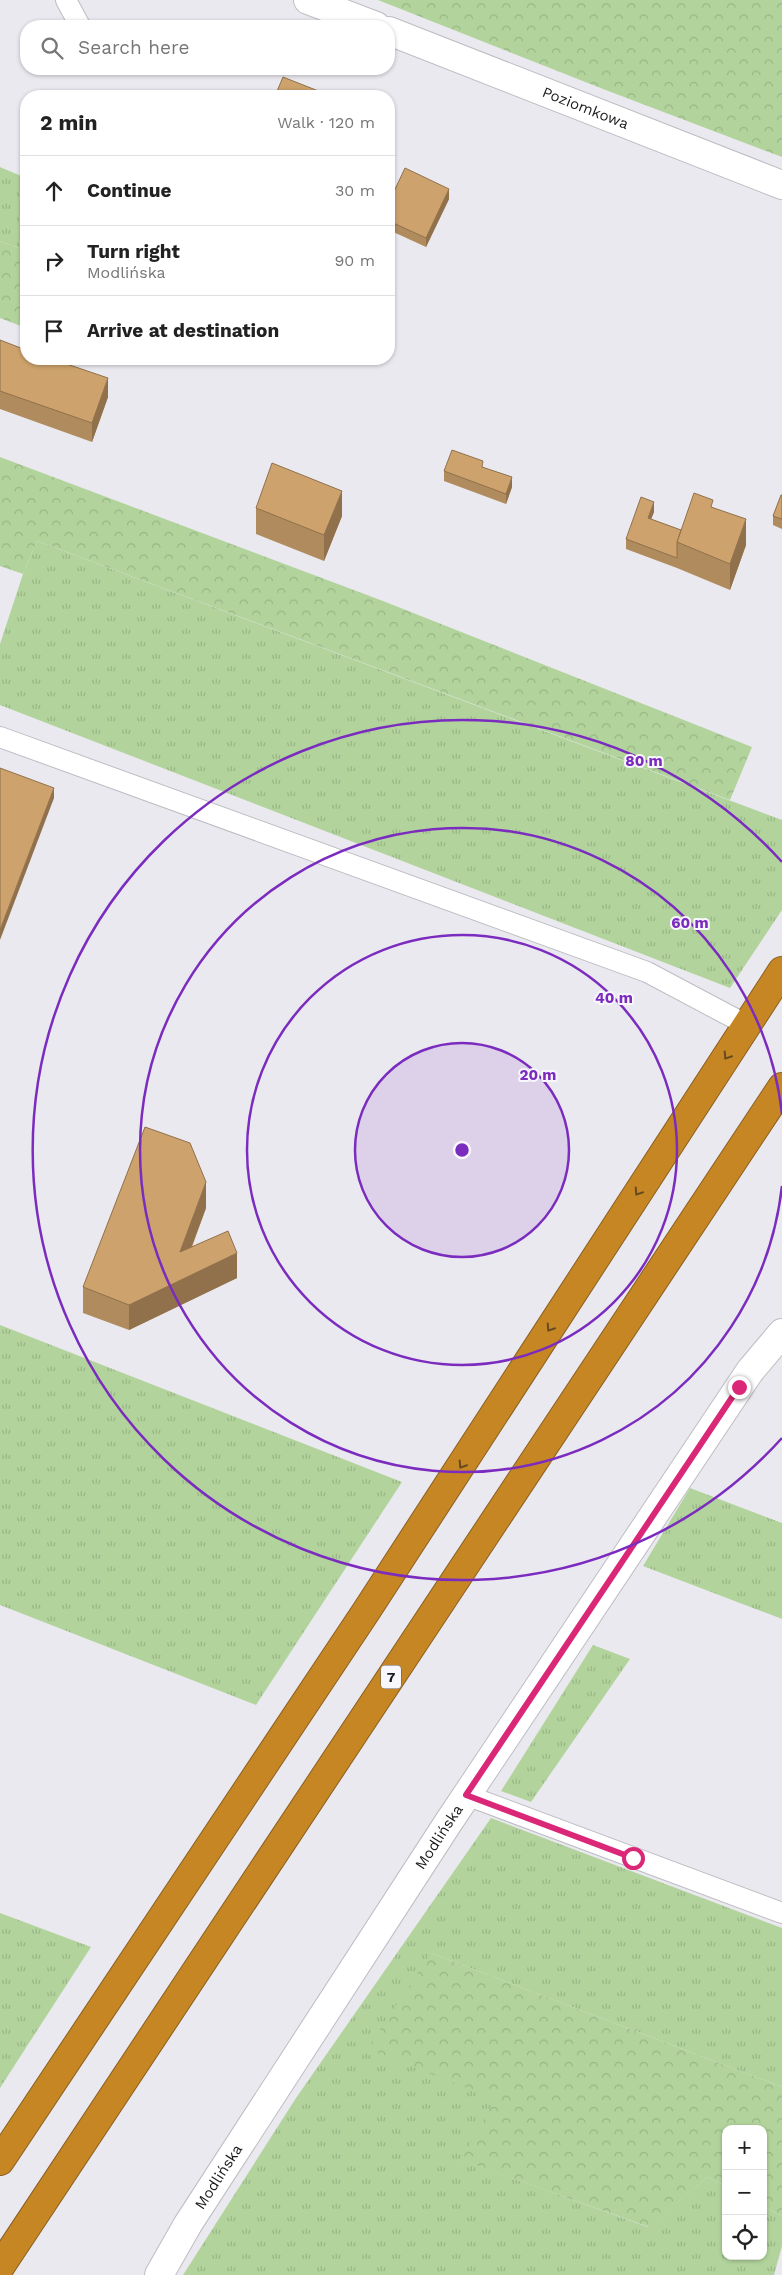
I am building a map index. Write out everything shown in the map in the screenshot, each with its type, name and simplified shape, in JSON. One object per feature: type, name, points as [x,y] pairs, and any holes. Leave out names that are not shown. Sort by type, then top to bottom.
[{"type":"highway","points":[[0,2161],[367,1610],[782,971]]},
{"type":"highway","name":"7","points":[[0,2267],[782,1087]]},
{"type":"street","points":[[308,0],[360,20]]},
{"type":"street","name":"Poziomkowa","points":[[395,33],[782,184]]},
{"type":"street","name":"Modlińska","points":[[158,2275],[188,2224],[466,1795],[750,1371],[782,1333]]},
{"type":"lane","points":[[66,0],[77,20]]},
{"type":"lane","points":[[0,737],[647,972],[747,1025]]},
{"type":"lane","points":[[466,1795],[782,1913]]},
{"type":"green space","points":[[378,0],[782,0],[782,157],[603,89]]},
{"type":"green space","points":[[0,167],[20,175],[20,249],[0,241]]},
{"type":"green space","points":[[0,241],[20,249],[20,326],[0,318]]},
{"type":"green space","points":[[0,457],[383,601],[752,747],[730,800],[37,541],[23,574],[0,566]]},
{"type":"green space","points":[[37,541],[782,820],[782,910],[730,988],[0,705],[0,644],[23,574]]},
{"type":"green space","points":[[0,1325],[402,1482],[256,1705],[0,1605]]},
{"type":"green space","points":[[690,1488],[782,1523],[782,1619],[643,1566]]},
{"type":"green space","points":[[593,1645],[630,1659],[531,1802],[501,1791]]},
{"type":"green space","points":[[491,1818],[782,1928],[782,2087],[431,1953],[496,2099],[462,2160],[648,2227],[707,2177],[722,2184],[722,2260],[767,2260],[767,2208],[782,2216],[782,2246],[774,2275],[183,2275],[296,2098]]},
{"type":"green space","points":[[0,1913],[91,1947],[0,2088]]},
{"type":"green space","points":[[431,1953],[782,2087],[782,2216],[767,2208],[767,2125],[722,2125],[722,2184],[707,2177],[649,2227],[461,2160],[495,2099],[367,2049]]},
{"type":"building","points":[[283,77],[316,90],[278,90]]},
{"type":"building","points":[[405,168],[449,189],[426,238],[395,224],[395,189]]},
{"type":"building","points":[[0,340],[20,348],[20,365],[70,365],[108,378],[92,423],[0,391]]},
{"type":"building","points":[[452,450],[483,461],[482,467],[512,477],[506,494],[444,471]]},
{"type":"building","points":[[272,463],[342,491],[324,535],[256,508]]},
{"type":"building","points":[[694,493],[713,500],[711,507],[746,519],[730,564],[677,542]]},
{"type":"building","points":[[782,495],[782,519],[773,516]]},
{"type":"building","points":[[641,497],[654,502],[648,518],[681,530],[677,542],[677,558],[626,539]]},
{"type":"building","points":[[0,768],[54,788],[0,930]]},
{"type":"building","points":[[145,1127],[190,1143],[206,1182],[180,1252],[228,1231],[237,1253],[129,1305],[83,1287]]},
{"type":"route","points":[[633,1858],[466,1795],[739,1387]]}]
